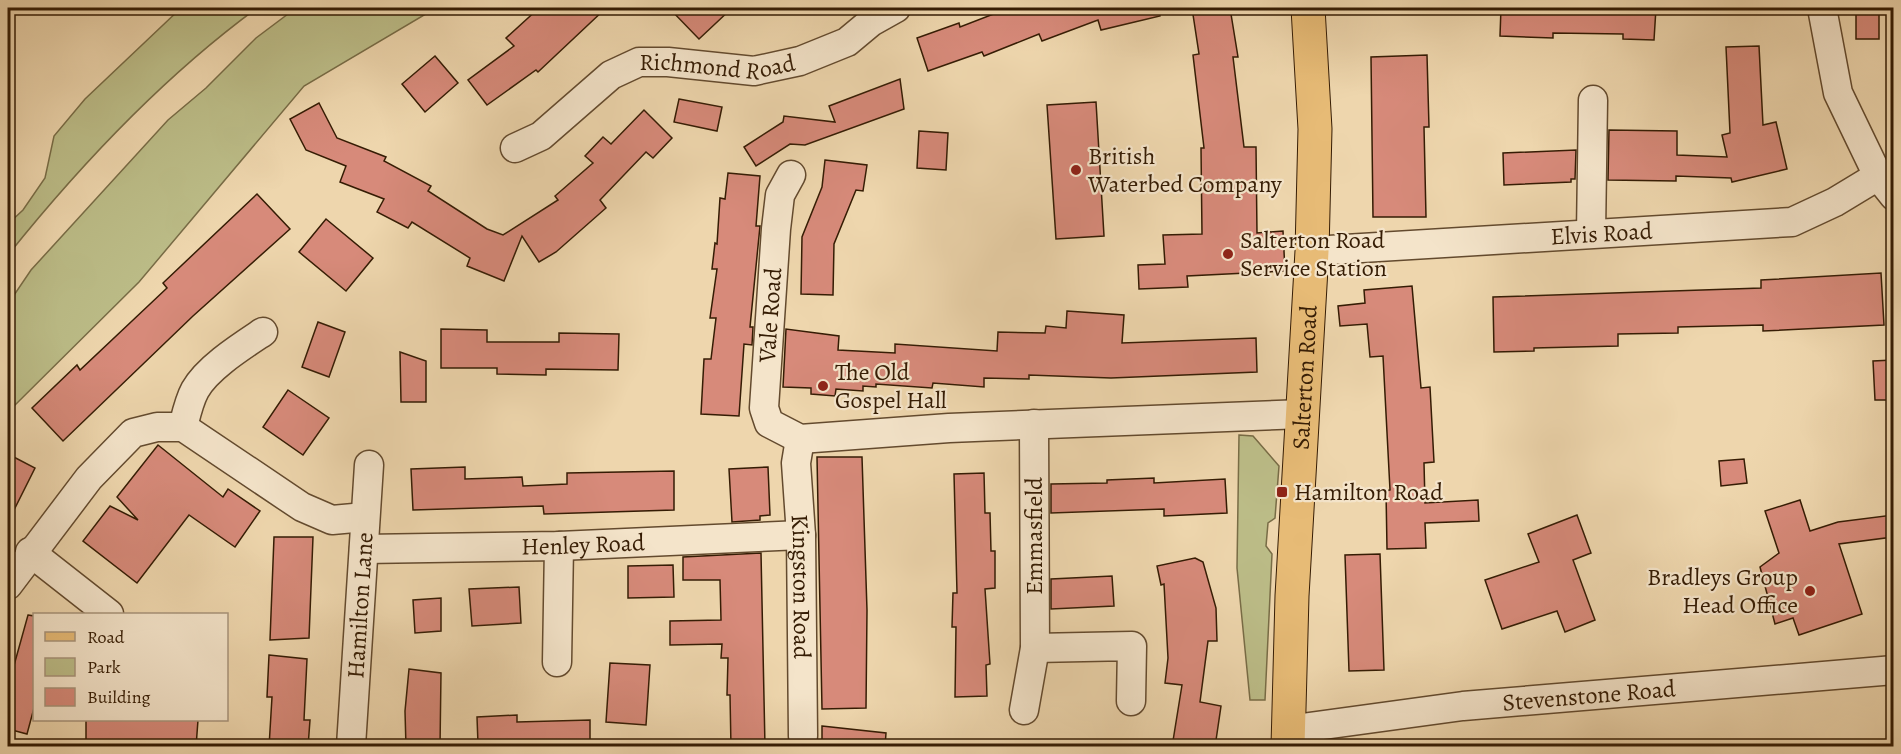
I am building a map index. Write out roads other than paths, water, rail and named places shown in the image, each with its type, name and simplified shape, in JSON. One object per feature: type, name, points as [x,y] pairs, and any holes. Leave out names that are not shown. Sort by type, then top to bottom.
[{"type":"main road","name":"Salterton Road","points":[[1287,738],[1312,251],[1315,129],[1308,8]]},
{"type":"street","name":"Richmond Road","points":[[515,148],[541,136],[611,75],[639,62],[668,62],[754,71],[789,64],[847,42],[871,22],[896,8]]},
{"type":"street","points":[[1822,8],[1838,93],[1886,186]]},
{"type":"street","points":[[1591,233],[1593,100]]},
{"type":"street","name":"Vale Road","points":[[791,175],[780,195],[776,228],[764,408],[769,423],[800,439]]},
{"type":"street","name":"Elvis Road","points":[[1312,251],[1792,222],[1835,202],[1886,186]]},
{"type":"street","points":[[183,427],[192,396],[201,381],[239,348],[263,332]]},
{"type":"street","points":[[800,439],[1034,424],[1304,414]]},
{"type":"street","name":"Emmasfield","points":[[1024,710],[1035,648],[1034,424]]},
{"type":"street","points":[[8,585],[30,552],[89,478],[132,433],[157,427],[183,427],[302,507],[332,520],[365,517]]},
{"type":"street","name":"Kingston Road","points":[[800,439],[796,463],[801,536],[803,736]]},
{"type":"street","name":"Hamilton Lane","points":[[351,747],[369,465]]},
{"type":"street","name":"Henley Road","points":[[364,549],[559,546],[801,536]]},
{"type":"street","points":[[557,662],[559,546]]},
{"type":"street","points":[[30,552],[106,613]]},
{"type":"street","points":[[1035,648],[1132,646],[1131,701]]},
{"type":"street","name":"Stevenstone Road","points":[[1287,738],[1462,706],[1893,670]]},
{"type":"place","name":"British Waterbed Company","points":[[1076,170]]},
{"type":"place","name":"Salterton Road Service Station","points":[[1228,254]]},
{"type":"place","name":"The Old Gospel Hall","points":[[823,386]]},
{"type":"place","name":"Hamilton Road","points":[[1282,492]]},
{"type":"place","name":"Bradleys Group Head Office","points":[[1810,591]]}]
